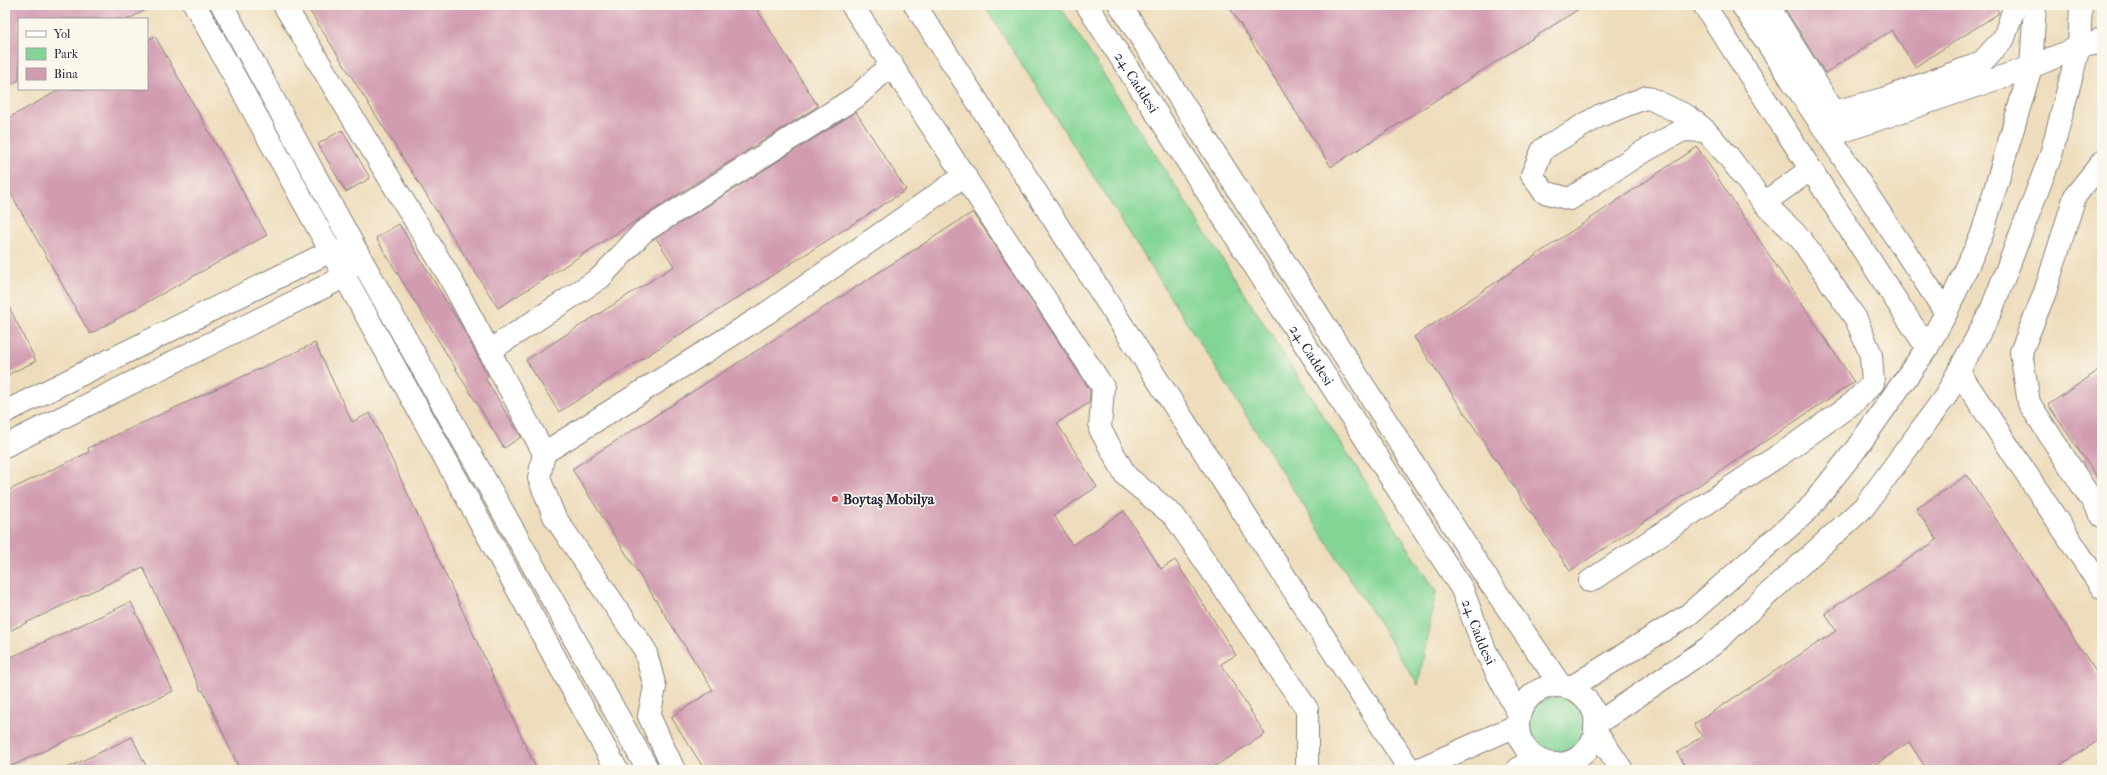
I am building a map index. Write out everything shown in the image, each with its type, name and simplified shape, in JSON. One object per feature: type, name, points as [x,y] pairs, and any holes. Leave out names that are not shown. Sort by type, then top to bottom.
[{"type":"street","points":[[195,5],[617,770]]},
{"type":"street","points":[[222,5],[357,252],[648,770]]},
{"type":"street","points":[[284,5],[449,276],[544,453],[538,478],[554,516],[645,650],[655,687],[649,716],[674,770]]},
{"type":"street","points":[[852,5],[1103,387],[1100,429],[1126,476],[1174,516],[1307,709],[1307,770]]},
{"type":"street","points":[[915,5],[1410,770]]},
{"type":"street","name":"24. Caddesi","points":[[1087,5],[1462,589],[1485,650],[1518,720]]},
{"type":"street","name":"24. Caddesi","points":[[1120,5],[1482,571],[1566,687]]},
{"type":"street","points":[[1704,5],[1927,348]]},
{"type":"street","points":[[1742,5],[1827,122],[1946,313]]},
{"type":"street","points":[[1768,5],[1827,122]]},
{"type":"street","points":[[1827,122],[1884,98],[1981,63],[2004,38],[2015,5]]},
{"type":"street","points":[[1542,763],[1522,743],[1518,720],[1527,699],[1534,692],[1547,687],[1566,687],[1688,615],[1807,511],[1856,449],[1927,348],[1946,313],[1982,234],[2031,67],[2035,5]]},
{"type":"street","points":[[1595,727],[1712,645],[1864,507],[1945,396],[1991,311],[2051,155],[2079,47],[2081,5]]},
{"type":"street","points":[[1827,122],[2031,67],[2079,47],[2094,44],[2102,38]]},
{"type":"street","points":[[490,352],[600,278],[643,232],[856,97],[892,64]]},
{"type":"street","points":[[1590,581],[1790,448],[1853,403],[1873,383],[1871,355],[1856,319],[1800,238],[1764,203],[1728,156],[1706,131],[1689,117],[1647,97],[1599,116],[1543,150],[1532,175],[1544,192],[1570,198],[1640,154],[1683,130],[1706,131]]},
{"type":"street","points":[[2102,162],[2075,196],[2045,292],[2021,352],[2029,403],[2102,516]]},
{"type":"street","points":[[1764,203],[1811,169]]},
{"type":"street","points":[[544,453],[767,313],[965,175]]},
{"type":"street","points":[[5,412],[331,251],[357,252]]},
{"type":"street","points":[[5,446],[344,277],[357,252]]},
{"type":"street","points":[[1959,372],[2102,588]]},
{"type":"street","points":[[1516,770],[1542,763],[1561,764],[1579,757],[1591,743],[1595,727],[1594,716],[1586,699],[1566,687]]},
{"type":"street","points":[[1417,770],[1518,720]]},
{"type":"street","points":[[1595,727],[1622,770]]},
{"type":"green space","points":[[984,5],[1059,5],[1436,591],[1418,685]]},
{"type":"green space","points":[[1557,697],[1568,699],[1577,705],[1583,714],[1585,725],[1583,736],[1577,745],[1568,751],[1557,753],[1546,751],[1537,745],[1531,736],[1529,725],[1531,714],[1537,705],[1546,699]]},
{"type":"building","points":[[5,5],[155,5],[131,18],[18,18],[18,81],[5,88]]},
{"type":"building","points":[[306,5],[754,5],[818,106],[498,308]]},
{"type":"building","points":[[1228,5],[1585,5],[1331,167]]},
{"type":"building","points":[[1783,5],[1994,5],[1999,13],[1915,67],[1892,30],[1825,73]]},
{"type":"building","points":[[155,36],[267,235],[90,334],[5,183],[5,120],[59,90],[148,90],[148,40]]},
{"type":"building","points":[[856,112],[906,190],[559,412],[526,360],[674,266],[656,238]]},
{"type":"building","points":[[342,130],[370,178],[346,192],[318,144]]},
{"type":"building","points":[[1697,147],[1854,382],[1570,571],[1414,337]]},
{"type":"building","name":"Boytaş Mobilya","points":[[973,212],[1090,390],[1089,403],[1057,423],[1097,487],[1054,515],[1072,545],[1124,511],[1161,569],[1175,560],[1236,655],[1221,664],[1265,734],[1209,770],[705,770],[671,717],[713,690],[572,469]]},
{"type":"building","points":[[399,224],[462,327],[488,376],[485,378],[521,437],[504,448],[376,238]]},
{"type":"building","points":[[5,299],[36,361],[5,376]]},
{"type":"building","points":[[315,343],[352,422],[370,413],[537,770],[240,770],[143,567],[5,633],[5,492],[89,452],[88,448]]},
{"type":"building","points":[[2102,368],[2102,484],[2048,405]]},
{"type":"building","points":[[1967,475],[2102,681],[2102,738],[2053,770],[1927,770],[1909,742],[1867,770],[1688,770],[1677,753],[1702,736],[1694,724],[1836,631],[1825,613],[1937,540],[1916,509]]},
{"type":"building","points":[[131,602],[173,691],[5,769],[5,660]]},
{"type":"building","points":[[132,737],[148,770],[63,770]]},
{"type":"place","name":"Boytaş Mobilya","points":[[835,499]]}]
